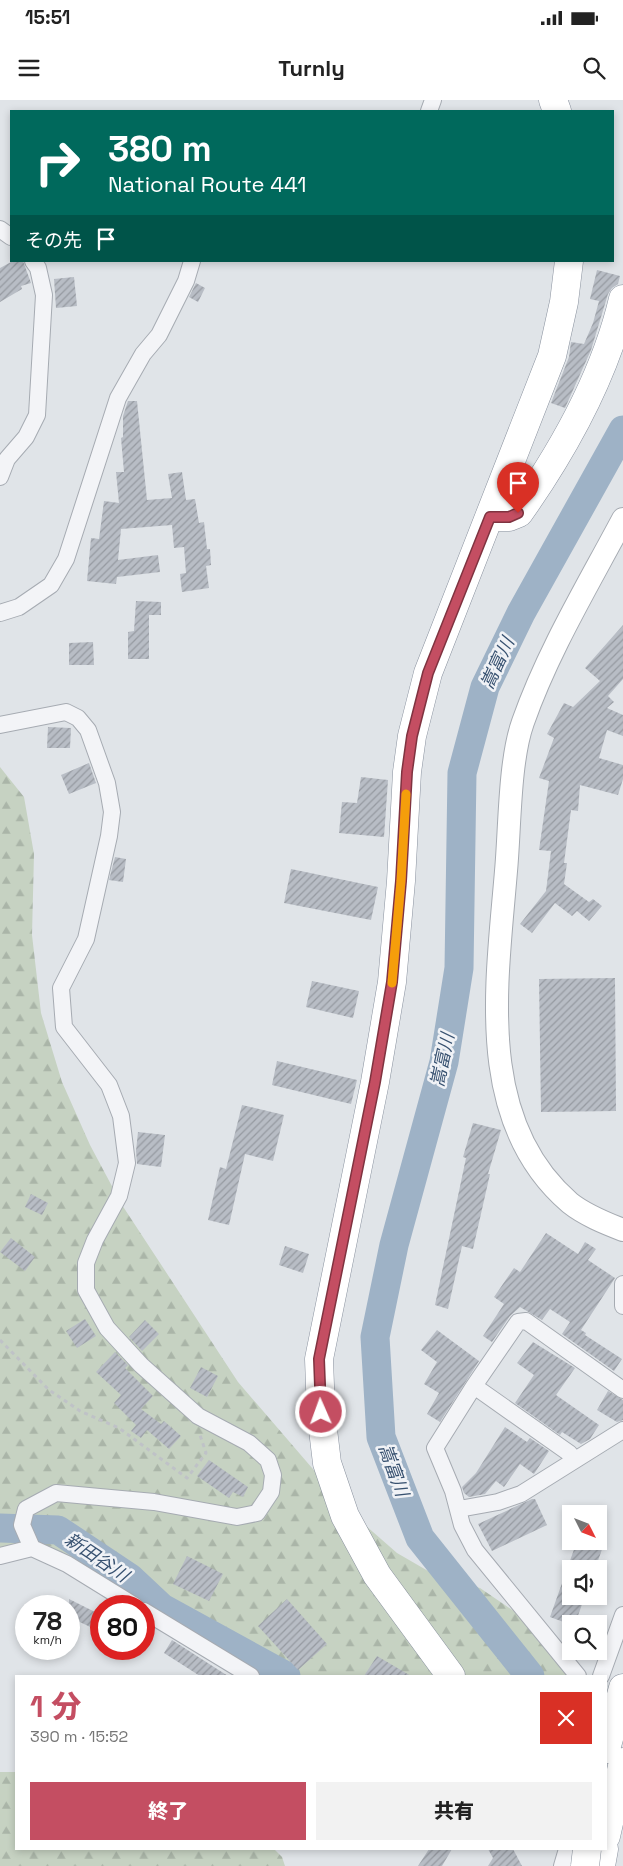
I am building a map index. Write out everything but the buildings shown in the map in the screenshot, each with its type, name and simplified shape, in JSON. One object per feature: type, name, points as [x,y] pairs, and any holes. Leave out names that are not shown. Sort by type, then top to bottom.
[{"type":"highway","points":[[449,1675],[377,1575],[344,1516],[327,1463],[321,1412],[319,1359],[375,1082],[392,982],[401,881],[407,772],[412,736],[428,673],[552,356],[564,302],[569,262]]},
{"type":"highway","points":[[490,517],[509,517],[518,513],[563,446],[600,369],[623,299]]},
{"type":"highway","points":[[607,1744],[615,1698]]},
{"type":"highway","points":[[607,1832],[623,1762]]},
{"type":"highway","points":[[578,1850],[587,1866]]},
{"type":"highway","points":[[587,1850],[587,1866]]},
{"type":"highway","points":[[601,1866],[604,1850]]},
{"type":"street","points":[[0,477],[7,460],[26,437],[37,415],[44,294],[38,268],[34,262]]},
{"type":"street","points":[[0,613],[19,607],[50,586],[66,559],[118,398],[143,354],[159,335],[186,281],[192,262]]},
{"type":"street","points":[[623,519],[543,671],[522,724],[515,764],[500,941],[496,1042],[504,1084],[516,1128],[529,1154],[543,1173],[571,1203],[600,1220],[623,1230]]},
{"type":"street","points":[[0,725],[66,712],[78,718],[88,730],[107,782],[112,812],[109,836],[86,940],[61,988],[64,1027],[109,1085],[121,1116],[127,1163],[119,1196],[95,1240],[86,1263],[86,1290],[107,1328],[141,1365],[198,1416],[248,1443],[268,1460],[274,1475],[271,1492],[257,1513],[237,1517],[154,1502],[56,1493],[26,1509],[22,1525],[32,1548]]},
{"type":"street","points":[[623,1284],[623,1306]]},
{"type":"street","points":[[577,1675],[474,1550],[462,1526],[459,1508],[435,1448],[474,1386],[518,1322],[526,1321],[623,1390]]},
{"type":"street","points":[[474,1386],[569,1453],[575,1460]]},
{"type":"street","points":[[459,1508],[498,1502],[521,1494],[623,1430]]},
{"type":"street","points":[[0,1556],[32,1548],[67,1564],[117,1595]]},
{"type":"street","points":[[601,1675],[623,1615]]},
{"type":"street","points":[[155,1619],[249,1675]]},
{"type":"street","points":[[562,1866],[567,1850]]},
{"type":"path","points":[[0,1340],[50,1390],[80,1411],[119,1428],[187,1478],[206,1453],[197,1427],[198,1416]]},
{"type":"green space","points":[[0,767],[24,797],[34,854],[32,935],[41,1013],[62,1082],[90,1145],[122,1205],[238,1382],[349,1511],[397,1553],[435,1575],[480,1588],[521,1616],[567,1675],[253,1675],[155,1608],[155,1595],[136,1595],[79,1561],[39,1547],[0,1547]]},
{"type":"green space","points":[[0,1772],[15,1772],[15,1850],[275,1850],[282,1857],[285,1866],[0,1866]]},
{"type":"waterway","name":"嵩富川","points":[[529,1675],[420,1538],[381,1437],[375,1337],[394,1245],[444,1062],[459,968],[462,773],[485,687],[521,613],[623,430]]},
{"type":"waterway","name":"新田谷川","points":[[0,1528],[58,1530],[130,1578],[162,1608],[284,1675]]},
{"type":"slow traffic","points":[[392,983],[406,794]]},
{"type":"route","points":[[321,1412],[319,1359],[375,1082],[392,982],[401,881],[407,772],[412,736],[428,673],[490,517],[509,517],[518,513]]}]
